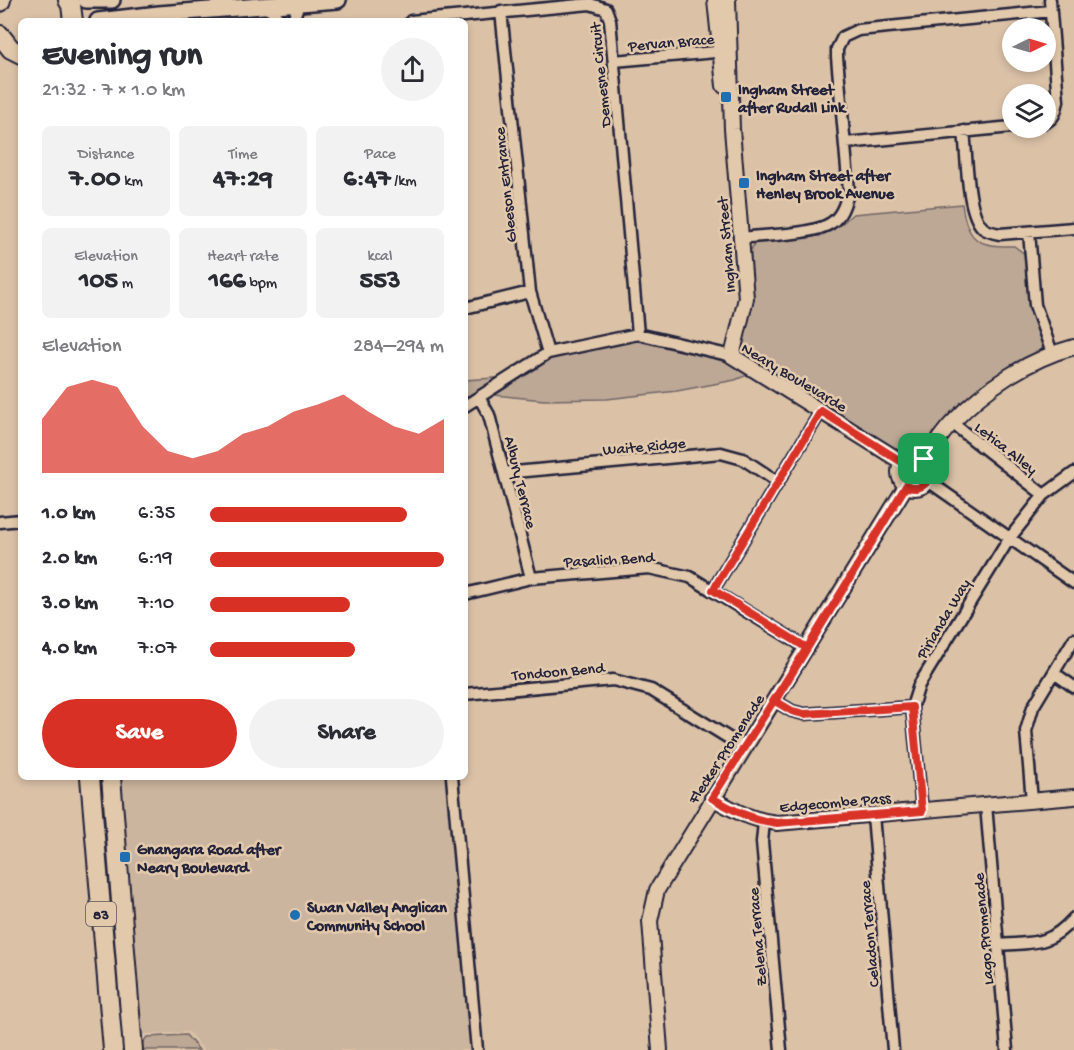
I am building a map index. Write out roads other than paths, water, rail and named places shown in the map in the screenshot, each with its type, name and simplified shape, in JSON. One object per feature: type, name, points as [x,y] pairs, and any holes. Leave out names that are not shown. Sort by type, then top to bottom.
[{"type":"main road","points":[[68,0],[73,18]]},
{"type":"main road","points":[[86,0],[112,0]]},
{"type":"main road","points":[[131,18],[338,0]]},
{"type":"main road","name":"83","points":[[90,780],[112,1050]]},
{"type":"main road","name":"83","points":[[111,780],[133,1050]]},
{"type":"street","name":"Ingham Street","points":[[716,0],[725,51],[746,298],[732,356]]},
{"type":"street","name":"Ingham Street","points":[[725,51],[728,0]]},
{"type":"street","points":[[294,18],[299,3]]},
{"type":"street","name":"Demesne Circuit","points":[[438,18],[590,4],[606,9],[610,20],[638,334]]},
{"type":"street","points":[[741,238],[816,230],[831,223],[843,210],[849,191],[837,57],[839,43],[848,34],[858,30],[1051,5],[1058,101],[1056,113]]},
{"type":"street","points":[[262,6],[278,18]]},
{"type":"street","name":"Gleeson Entrance","points":[[501,11],[530,292],[548,353]]},
{"type":"street","name":"Pervan Brace","points":[[614,61],[725,51]]},
{"type":"street","points":[[846,143],[1002,128]]},
{"type":"street","points":[[964,131],[973,210],[982,227],[991,232],[1029,232],[1074,228]]},
{"type":"street","points":[[1029,232],[1035,305],[1052,353]]},
{"type":"street","points":[[468,307],[530,292]]},
{"type":"street","name":"Neary Boulevarde","points":[[468,404],[548,353],[638,334],[732,356],[902,462]]},
{"type":"street","points":[[924,459],[952,423],[975,401],[1007,378],[1052,353],[1074,347]]},
{"type":"street","name":"Albury Terrace","points":[[479,397],[489,416],[531,578]]},
{"type":"street","points":[[713,590],[821,411]]},
{"type":"street","name":"Letica Alley","points":[[952,423],[1044,495]]},
{"type":"street","name":"Waite Ridge","points":[[504,473],[721,453],[743,459],[778,482]]},
{"type":"street","points":[[915,456],[924,459],[928,462],[931,472],[928,481],[920,488],[906,486],[899,477],[899,466],[902,462],[915,456]]},
{"type":"street","name":"Pirianda Way","points":[[922,811],[912,707],[919,685],[1009,539],[1044,495],[1074,473]]},
{"type":"street","points":[[928,481],[1074,583]]},
{"type":"street","name":"Flecker Promenade","points":[[660,1050],[650,921],[657,890],[906,486]]},
{"type":"street","points":[[0,522],[18,520]]},
{"type":"street","name":"Pasalich Bend","points":[[468,593],[531,578],[649,568],[690,577],[807,648]]},
{"type":"street","points":[[1032,801],[1026,731],[1033,707],[1074,639]]},
{"type":"street","points":[[1054,673],[1074,687]]},
{"type":"street","name":"Tondoon Bend","points":[[468,694],[613,680],[651,690],[745,748]]},
{"type":"street","points":[[775,701],[792,711],[804,714],[912,707]]},
{"type":"street","points":[[452,780],[477,1050]]},
{"type":"street","name":"Edgecombe Pass","points":[[712,798],[742,815],[764,822],[777,823],[1074,797]]},
{"type":"street","name":"Lago Promenade","points":[[986,805],[1007,1050]]},
{"type":"street","name":"Celadon Terrace","points":[[873,815],[894,1050]]},
{"type":"street","name":"Zelena Terrace","points":[[764,822],[762,842],[781,1050]]},
{"type":"street","points":[[998,945],[1053,938],[1074,918]]},
{"type":"place","name":"Ingham Street after Rudall Link","points":[[726,97]]},
{"type":"place","name":"Ingham Street after Henley Brook Avenue","points":[[744,183]]},
{"type":"place","name":"Gnangara Road after Neary Boulevard","points":[[125,857]]},
{"type":"place","name":"Swan Valley Anglican Community School","points":[[295,915]]}]
